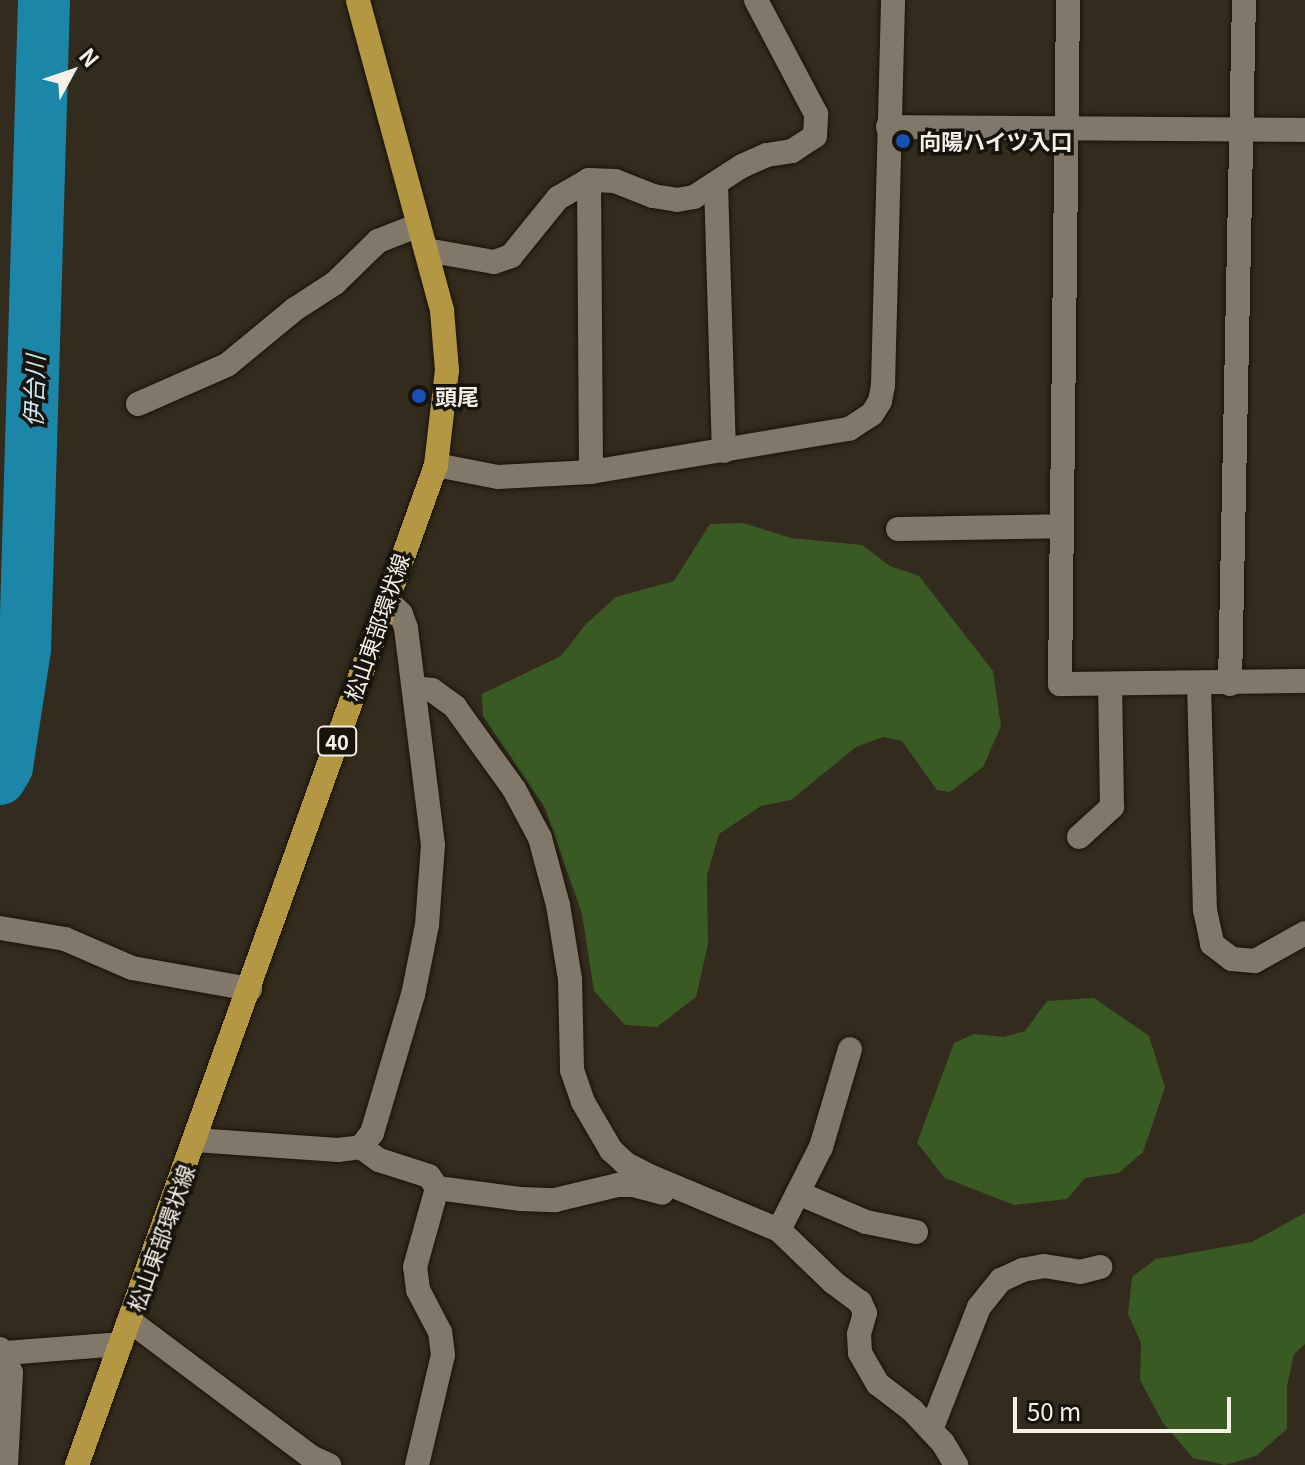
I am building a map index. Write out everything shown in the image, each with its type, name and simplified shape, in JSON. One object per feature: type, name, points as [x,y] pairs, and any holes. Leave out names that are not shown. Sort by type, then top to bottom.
[{"type":"main road","name":"松山東部環状線","points":[[77,1465],[436,465],[447,370],[442,310],[358,0]]},
{"type":"street","points":[[426,250],[494,262],[511,256],[558,198],[589,180],[615,181],[653,196],[677,200],[694,197],[742,166],[792,151],[815,136],[816,114],[756,0]]},
{"type":"street","points":[[436,465],[498,477],[591,472],[849,429],[872,414],[880,401],[893,0]]},
{"type":"street","points":[[1068,0],[1060,684],[1305,681]]},
{"type":"street","points":[[1230,684],[1244,0]]},
{"type":"street","points":[[888,127],[1305,130]]},
{"type":"street","points":[[589,180],[591,472]]},
{"type":"street","points":[[716,184],[724,451]]},
{"type":"street","points":[[138,404],[227,365],[295,309],[335,283],[378,241],[419,225]]},
{"type":"street","points":[[898,529],[1062,526]]},
{"type":"street","points":[[361,1147],[372,1133],[413,995],[427,925],[433,845],[406,628],[401,614],[386,599]]},
{"type":"street","points":[[1079,837],[1112,807],[1110,684]]},
{"type":"street","points":[[1199,684],[1205,910],[1212,944],[1232,959],[1255,961],[1305,933]]},
{"type":"street","points":[[414,688],[432,690],[455,707],[514,789],[540,838],[558,905],[570,979],[572,1070],[596,1128],[611,1150],[626,1164],[779,1230],[833,1282],[860,1302],[865,1313],[859,1334],[860,1353],[872,1374],[878,1384],[931,1430],[956,1465]]},
{"type":"street","points":[[0,928],[65,939],[132,968],[250,989]]},
{"type":"street","points":[[779,1230],[821,1147],[850,1049]]},
{"type":"street","points":[[195,1140],[338,1150],[361,1147],[379,1160],[429,1176],[437,1188],[521,1199],[555,1200],[618,1185],[633,1185],[678,1198],[691,1194]]},
{"type":"street","points":[[417,1465],[443,1355],[440,1332],[418,1290],[415,1267],[437,1188]]},
{"type":"street","points":[[798,1193],[866,1222],[916,1232]]},
{"type":"street","points":[[931,1430],[979,1307],[1001,1280],[1022,1270],[1044,1266],[1080,1272],[1100,1267]]},
{"type":"street","points":[[6,1465],[11,1373],[2,1351],[125,1333],[311,1457],[329,1465]]},
{"type":"green space","points":[[743,523],[791,538],[862,545],[890,566],[919,576],[993,671],[1001,726],[983,767],[950,792],[937,790],[902,741],[883,737],[856,747],[791,800],[761,806],[719,834],[707,875],[708,944],[696,997],[657,1027],[625,1025],[594,991],[582,914],[545,808],[483,716],[482,694],[561,656],[586,624],[616,597],[674,581],[710,524]]},
{"type":"green space","points":[[1094,998],[1149,1036],[1165,1087],[1143,1152],[1119,1173],[1085,1178],[1067,1199],[1014,1205],[945,1178],[917,1143],[954,1043],[974,1034],[1004,1037],[1025,1031],[1047,1001]]},
{"type":"green space","points":[[1305,1213],[1305,1344],[1294,1354],[1287,1386],[1287,1429],[1256,1456],[1225,1465],[1193,1458],[1163,1423],[1140,1380],[1141,1343],[1128,1314],[1132,1277],[1156,1259],[1252,1242]]},
{"type":"waterway","name":"伊台川","points":[[0,779],[7,767],[25,649],[44,0]]},
{"type":"place","name":"向陽ハイツ入口","points":[[903,141]]},
{"type":"place","name":"頭尾","points":[[419,396]]}]
